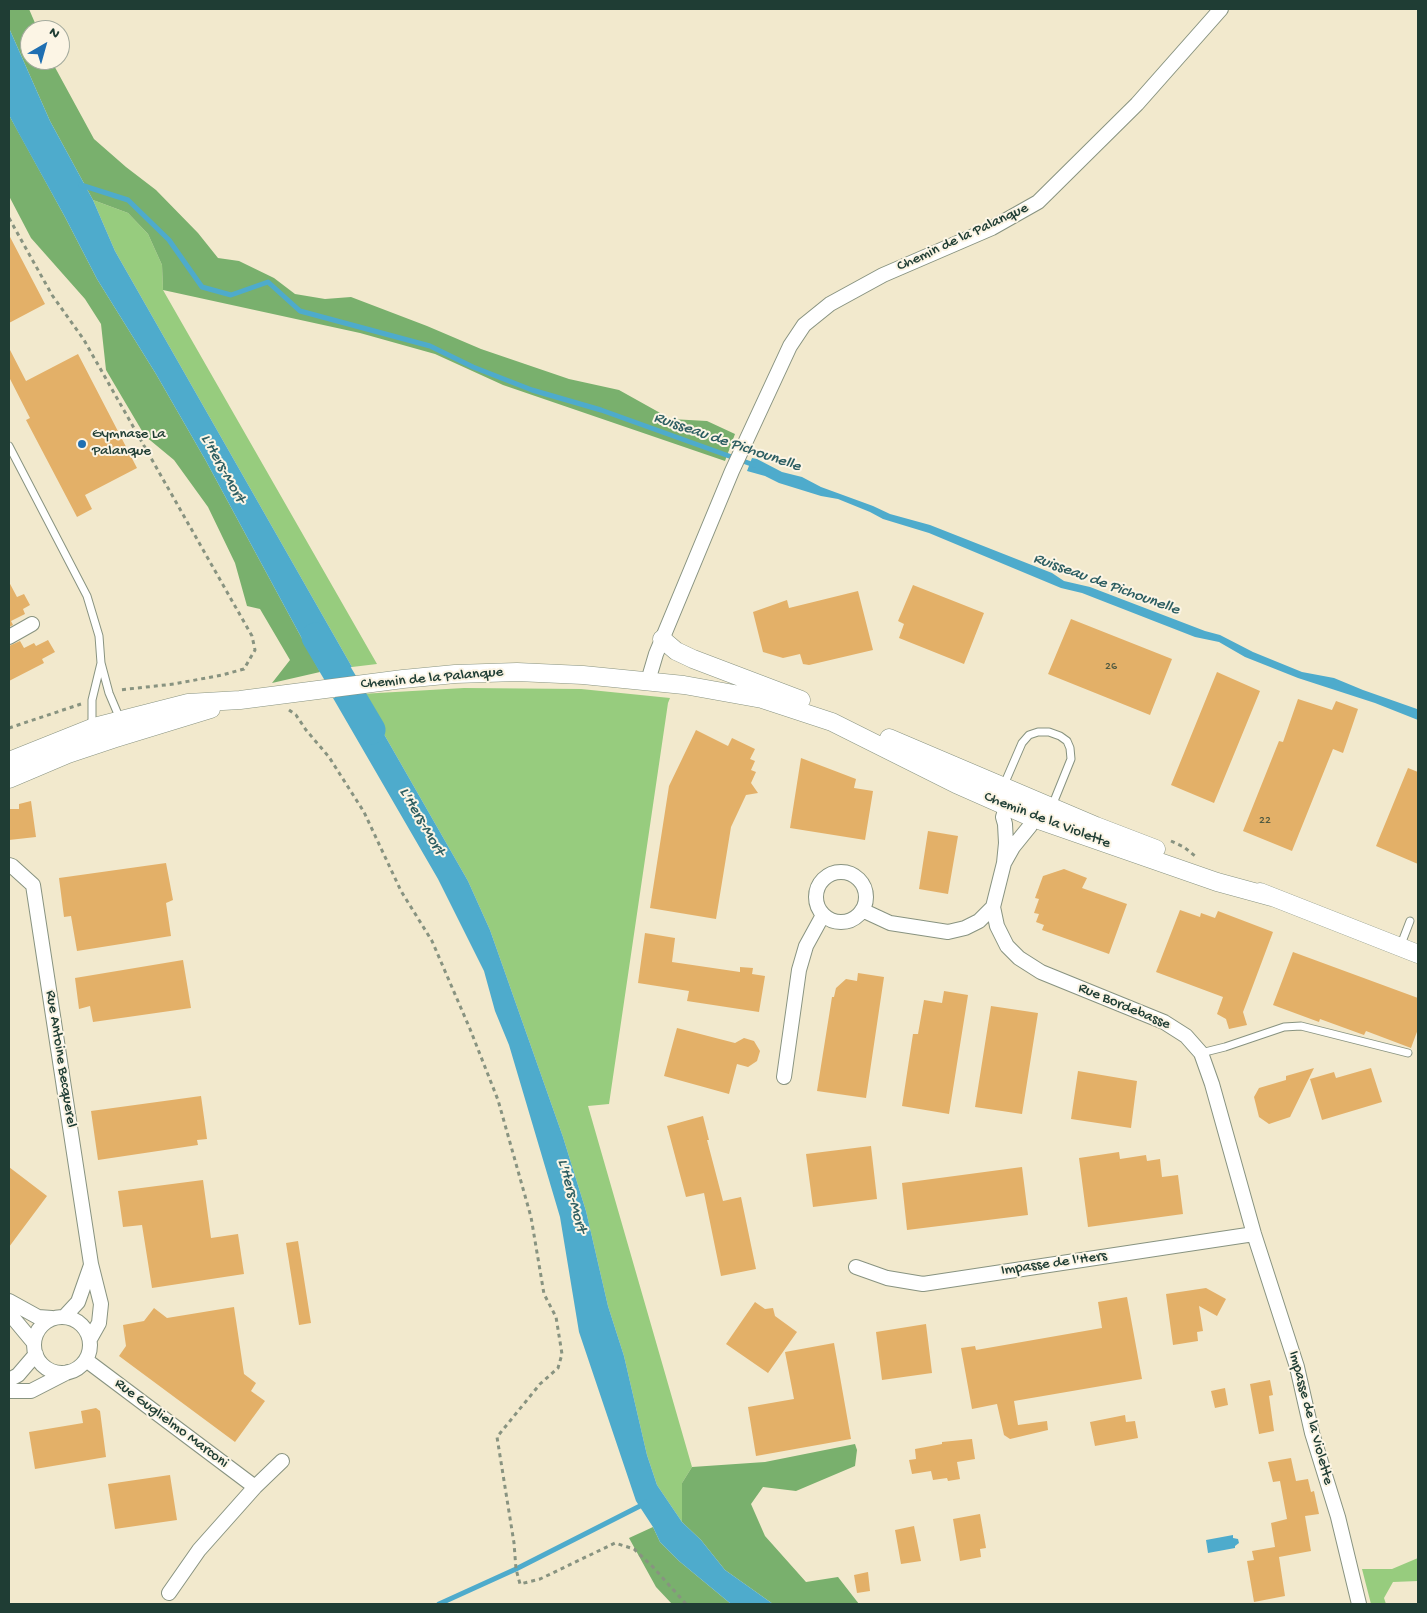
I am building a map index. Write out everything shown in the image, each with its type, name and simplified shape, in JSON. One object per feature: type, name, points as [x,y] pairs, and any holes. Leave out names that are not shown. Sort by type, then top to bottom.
[{"type":"street","name":"Chemin de la Palanque","points":[[648,682],[662,639],[732,471],[790,346],[804,325],[830,304],[882,275],[992,228],[1038,202],[1137,104],[1221,9]]},
{"type":"street","points":[[9,637],[32,624]]},
{"type":"street","name":"Chemin de la Violette","points":[[662,639],[676,651],[692,659],[831,711],[854,724],[1028,797],[1043,816]]},
{"type":"street","name":"Chemin de la Palanque","points":[[9,779],[68,754],[104,733],[120,720],[188,703],[240,700],[455,674],[517,672],[684,685]]},
{"type":"street","name":"Chemin de la Violette","points":[[684,685],[762,699],[832,722],[1001,805],[1043,816],[1218,873],[1272,897],[1418,954]]},
{"type":"street","name":"Chemin de la Palanque","points":[[10,756],[240,700]]},
{"type":"street","name":"Chemin de la Violette","points":[[832,722],[854,724]]},
{"type":"street","points":[[9,779],[10,756]]},
{"type":"street","points":[[862,910],[890,923],[948,932],[965,928],[979,921],[992,907],[1004,863],[1006,843],[1001,805],[1028,797]]},
{"type":"street","points":[[1004,863],[1013,847],[1030,826],[1043,816]]},
{"type":"street","name":"Rue Antoine Becquerel","points":[[9,865],[33,885],[91,1264],[101,1304],[99,1323],[90,1339]]},
{"type":"street","points":[[838,871],[849,872],[858,878],[864,888],[866,899],[862,910],[856,917],[848,921],[830,920],[822,914],[816,905],[815,894],[819,883],[827,875],[838,871]]},
{"type":"street","name":"Rue Bordebasse","points":[[992,907],[997,926],[1007,946],[1019,958],[1041,972],[1164,1022],[1186,1036],[1201,1053],[1212,1084],[1254,1234]]},
{"type":"street","points":[[784,1077],[799,970],[806,946],[822,914]]},
{"type":"street","name":"Impasse de l'Hers","points":[[856,1267],[887,1278],[923,1284],[1254,1234]]},
{"type":"street","name":"Impasse de la Violette","points":[[1254,1234],[1297,1367],[1312,1433],[1338,1517],[1359,1604]]},
{"type":"street","name":"Rue Antoine Becquerel","points":[[58,1317],[78,1302],[91,1264]]},
{"type":"street","points":[[9,1301],[38,1317],[58,1317],[76,1320],[85,1328],[90,1339],[90,1350],[86,1360],[78,1368],[31,1391],[9,1391]]},
{"type":"street","points":[[9,1313],[35,1348],[43,1365],[55,1372],[68,1372]]},
{"type":"street","points":[[9,1380],[18,1375],[35,1348],[39,1328],[58,1317]]},
{"type":"street","name":"Rue Guglielmo Marconi","points":[[86,1360],[255,1487]]},
{"type":"street","points":[[170,1593],[199,1550],[255,1487],[282,1461]]},
{"type":"lane","points":[[9,446],[87,596],[99,636],[100,663],[92,700],[92,721],[104,733]]},
{"type":"lane","points":[[100,663],[120,720]]},
{"type":"lane","points":[[1001,805],[1004,786],[1022,743],[1028,735],[1038,732],[1049,732],[1067,741],[1071,760],[1043,816]]},
{"type":"lane","points":[[1400,947],[1410,921]]},
{"type":"lane","points":[[1201,1053],[1225,1047],[1284,1026],[1300,1026],[1408,1053]]},
{"type":"path","points":[[9,218],[52,295],[84,340],[252,636],[254,650],[244,669],[174,684],[117,690]]},
{"type":"path","points":[[284,694],[283,709],[289,710],[296,715],[329,757],[364,812],[400,891],[432,941],[498,1100],[531,1217],[544,1294],[556,1317],[562,1354],[558,1368],[540,1384],[497,1438],[514,1543],[516,1569],[520,1584],[540,1579],[615,1543],[634,1549],[686,1604]]},
{"type":"path","points":[[9,728],[87,702]]},
{"type":"green space","points":[[9,9],[29,9],[34,20],[20,20],[20,53],[9,28]]},
{"type":"green space","points":[[28,70],[56,70],[94,139],[156,190],[198,233],[218,258],[239,261],[274,278],[295,294],[325,299],[351,297],[481,349],[569,379],[619,390],[671,419],[707,421],[735,434],[725,461],[503,385],[435,354],[360,333],[163,290],[162,265],[148,234],[128,213],[93,200],[50,121]]},
{"type":"green space","points":[[9,115],[97,279],[156,374],[206,461],[320,672],[272,683],[290,660],[260,609],[247,606],[235,563],[208,507],[174,460],[145,436],[106,370],[101,324],[85,299],[31,238],[9,196]]},
{"type":"green space","points":[[93,200],[128,213],[148,234],[162,265],[163,290],[377,664],[352,667],[115,251]]},
{"type":"green space","points":[[464,688],[581,689],[670,698],[609,1104],[588,1106],[692,1467],[682,1483],[682,1522],[657,1485],[647,1455],[624,1356],[608,1306],[586,1211],[563,1137],[490,930],[468,881],[361,694]]},
{"type":"green space","points":[[855,1444],[857,1450],[855,1466],[796,1491],[763,1487],[751,1504],[765,1536],[806,1582],[838,1577],[859,1604],[773,1604],[725,1570],[701,1540],[682,1522],[682,1483],[692,1467],[765,1462]]},
{"type":"green space","points":[[653,1527],[660,1542],[679,1561],[731,1604],[672,1604],[656,1587],[629,1538]]},
{"type":"green space","points":[[1418,1558],[1418,1581],[1393,1582],[1384,1598],[1386,1604],[1371,1604],[1362,1569],[1392,1569]]},
{"type":"water","points":[[9,28],[20,53],[20,70],[28,70],[50,121],[93,200],[115,251],[352,667],[320,672],[206,461],[156,374],[97,279],[9,115]]},
{"type":"water","points":[[752,458],[782,472],[802,477],[821,487],[890,514],[930,525],[1052,573],[1064,581],[1090,587],[1220,635],[1253,652],[1302,672],[1334,678],[1417,709],[1418,720],[1375,703],[1298,678],[1245,657],[1219,642],[1195,637],[1082,593],[1061,588],[929,533],[883,519],[838,499],[821,496],[747,471]]},
{"type":"water","points":[[361,694],[468,881],[490,930],[563,1137],[586,1211],[608,1306],[624,1356],[647,1455],[657,1485],[682,1522],[701,1540],[725,1570],[773,1604],[731,1604],[679,1561],[660,1542],[653,1527],[636,1501],[579,1332],[560,1217],[509,1045],[495,1011],[484,971],[438,879],[333,698]]},
{"type":"water","points":[[1233,1535],[1233,1538],[1238,1539],[1239,1543],[1235,1548],[1208,1553],[1206,1540]]},
{"type":"building","points":[[9,235],[45,304],[9,323]]},
{"type":"building","name":"Gymnase La Palanque","points":[[9,348],[26,381],[78,354],[137,468],[85,495],[92,509],[77,517],[26,420],[30,418],[9,377]]},
{"type":"building","points":[[9,582],[17,597],[24,594],[30,605],[23,609],[25,614],[11,621],[13,625],[9,627]]},
{"type":"building","points":[[913,585],[984,613],[964,664],[899,638],[904,624],[898,621]]},
{"type":"building","points":[[858,591],[873,650],[809,665],[803,664],[800,654],[783,658],[763,652],[753,612],[787,600],[789,608]]},
{"type":"building","points":[[1071,619],[1172,659],[1150,715],[1048,674]]},
{"type":"building","points":[[48,640],[55,652],[42,659],[44,663],[9,681],[9,646],[20,641],[24,648],[34,643],[36,646]]},
{"type":"building","points":[[1217,672],[1260,691],[1214,803],[1171,785]]},
{"type":"building","points":[[1298,699],[1332,710],[1336,701],[1358,709],[1343,753],[1333,749],[1292,851],[1243,831],[1279,741],[1283,742]]},
{"type":"building","points":[[696,730],[728,746],[732,738],[755,749],[750,759],[755,761],[751,770],[756,772],[751,783],[758,793],[746,795],[731,827],[716,919],[650,908],[669,786]]},
{"type":"building","points":[[801,758],[856,779],[854,788],[873,791],[865,840],[790,828]]},
{"type":"building","points":[[1408,768],[1418,772],[1418,864],[1376,846]]},
{"type":"building","points":[[31,801],[36,837],[9,840],[9,809],[19,809],[19,804]]},
{"type":"building","points":[[928,831],[958,836],[948,894],[919,889]]},
{"type":"building","points":[[166,863],[173,900],[166,903],[171,936],[77,951],[71,916],[64,917],[59,878]]},
{"type":"building","points":[[1064,869],[1087,878],[1082,888],[1127,904],[1109,954],[1042,930],[1044,925],[1036,922],[1039,914],[1034,913],[1039,899],[1035,898],[1043,876]]},
{"type":"building","points":[[1180,910],[1200,917],[1201,913],[1215,918],[1218,911],[1273,932],[1243,1012],[1247,1025],[1229,1029],[1226,1019],[1217,1014],[1223,997],[1156,972]]},
{"type":"building","points":[[645,933],[675,938],[672,962],[740,972],[740,967],[753,968],[752,974],[765,976],[759,1012],[687,1001],[689,991],[638,983]]},
{"type":"building","points":[[1293,952],[1418,998],[1418,1029],[1411,1048],[1366,1031],[1364,1035],[1320,1019],[1319,1022],[1273,1005]]},
{"type":"building","points":[[183,960],[191,1008],[93,1022],[90,1006],[79,1009],[75,978]]},
{"type":"building","points":[[858,973],[884,977],[866,1098],[817,1091],[832,997],[834,997],[836,988],[846,979],[857,981]]},
{"type":"building","points":[[944,991],[968,995],[949,1114],[902,1106],[913,1034],[918,1034],[924,1000],[942,1003]]},
{"type":"building","points":[[991,1006],[1038,1013],[1022,1114],[975,1107]]},
{"type":"building","points":[[677,1028],[735,1043],[744,1038],[754,1041],[760,1051],[757,1061],[748,1067],[737,1064],[729,1094],[664,1076]]},
{"type":"building","points":[[1314,1068],[1290,1117],[1269,1124],[1259,1117],[1254,1097],[1259,1088],[1286,1080],[1286,1076]]},
{"type":"building","points":[[1371,1068],[1382,1102],[1322,1120],[1310,1079],[1334,1072],[1336,1078]]},
{"type":"building","points":[[1078,1071],[1137,1081],[1131,1128],[1071,1119]]},
{"type":"building","points":[[201,1096],[207,1139],[197,1140],[198,1145],[98,1160],[91,1111]]},
{"type":"building","points":[[703,1116],[709,1140],[707,1140],[723,1201],[741,1197],[756,1269],[721,1276],[704,1193],[686,1197],[667,1126]]},
{"type":"building","points":[[871,1146],[877,1199],[813,1207],[806,1154]]},
{"type":"building","points":[[1119,1152],[1120,1159],[1146,1155],[1147,1161],[1160,1159],[1162,1177],[1178,1175],[1183,1214],[1088,1227],[1079,1158]]},
{"type":"building","points":[[9,1167],[47,1196],[9,1247]]},
{"type":"building","points":[[1022,1167],[1028,1215],[907,1230],[902,1183]]},
{"type":"building","points":[[203,1180],[211,1238],[238,1234],[244,1274],[152,1288],[142,1225],[123,1227],[118,1191]]},
{"type":"building","points":[[298,1241],[311,1323],[299,1325],[286,1243]]},
{"type":"building","points":[[1206,1288],[1226,1299],[1217,1316],[1199,1306],[1203,1331],[1197,1332],[1198,1341],[1173,1345],[1166,1294]]},
{"type":"building","points":[[1127,1297],[1142,1379],[1014,1401],[1018,1425],[1047,1421],[1048,1430],[1010,1439],[1004,1435],[997,1404],[972,1409],[961,1348],[975,1346],[976,1350],[1102,1328],[1098,1302]]},
{"type":"building","points":[[755,1302],[765,1309],[773,1308],[775,1316],[797,1332],[768,1373],[726,1344]]},
{"type":"building","points":[[234,1307],[244,1374],[256,1383],[251,1391],[265,1401],[235,1442],[119,1356],[126,1346],[123,1325],[144,1321],[154,1308],[167,1318]]},
{"type":"building","points":[[926,1324],[932,1373],[882,1380],[876,1332]]},
{"type":"building","points":[[834,1343],[851,1439],[756,1456],[748,1407],[794,1399],[785,1352]]},
{"type":"building","points":[[1270,1380],[1273,1395],[1269,1396],[1274,1431],[1259,1434],[1250,1384]]},
{"type":"building","points":[[1225,1388],[1228,1405],[1215,1408],[1211,1391]]},
{"type":"building","points":[[96,1408],[100,1411],[106,1457],[35,1469],[29,1432],[83,1423],[81,1411]]},
{"type":"building","points":[[1125,1415],[1126,1422],[1135,1421],[1138,1438],[1095,1446],[1090,1422]]},
{"type":"building","points":[[972,1439],[975,1459],[957,1462],[960,1479],[948,1481],[947,1478],[933,1480],[931,1471],[912,1474],[909,1460],[916,1459],[915,1449],[942,1444],[942,1442]]},
{"type":"building","points":[[1291,1458],[1296,1481],[1308,1479],[1311,1492],[1314,1491],[1319,1514],[1305,1516],[1311,1551],[1279,1557],[1285,1596],[1254,1602],[1247,1561],[1254,1560],[1252,1551],[1275,1547],[1271,1523],[1287,1519],[1280,1481],[1273,1482],[1268,1462]]},
{"type":"building","points":[[170,1475],[177,1520],[115,1529],[108,1484]]},
{"type":"building","points":[[980,1514],[986,1548],[980,1549],[981,1557],[960,1561],[953,1519]]},
{"type":"building","points":[[914,1526],[921,1561],[901,1564],[895,1530]]},
{"type":"building","points":[[868,1572],[870,1591],[857,1593],[854,1575]]},
{"type":"waterway","name":"Ruisseau de Pichounelle","points":[[81,185],[128,200],[169,240],[202,287],[231,295],[268,282],[300,311],[430,346],[473,367],[532,390],[601,410],[754,465]]},
{"type":"waterway","name":"L'Hers-Mort","points":[[316,637],[371,730]]},
{"type":"waterway","points":[[439,1604],[516,1569],[645,1502]]},
{"type":"place","name":"Gymnase La Palanque","points":[[82,444]]}]
